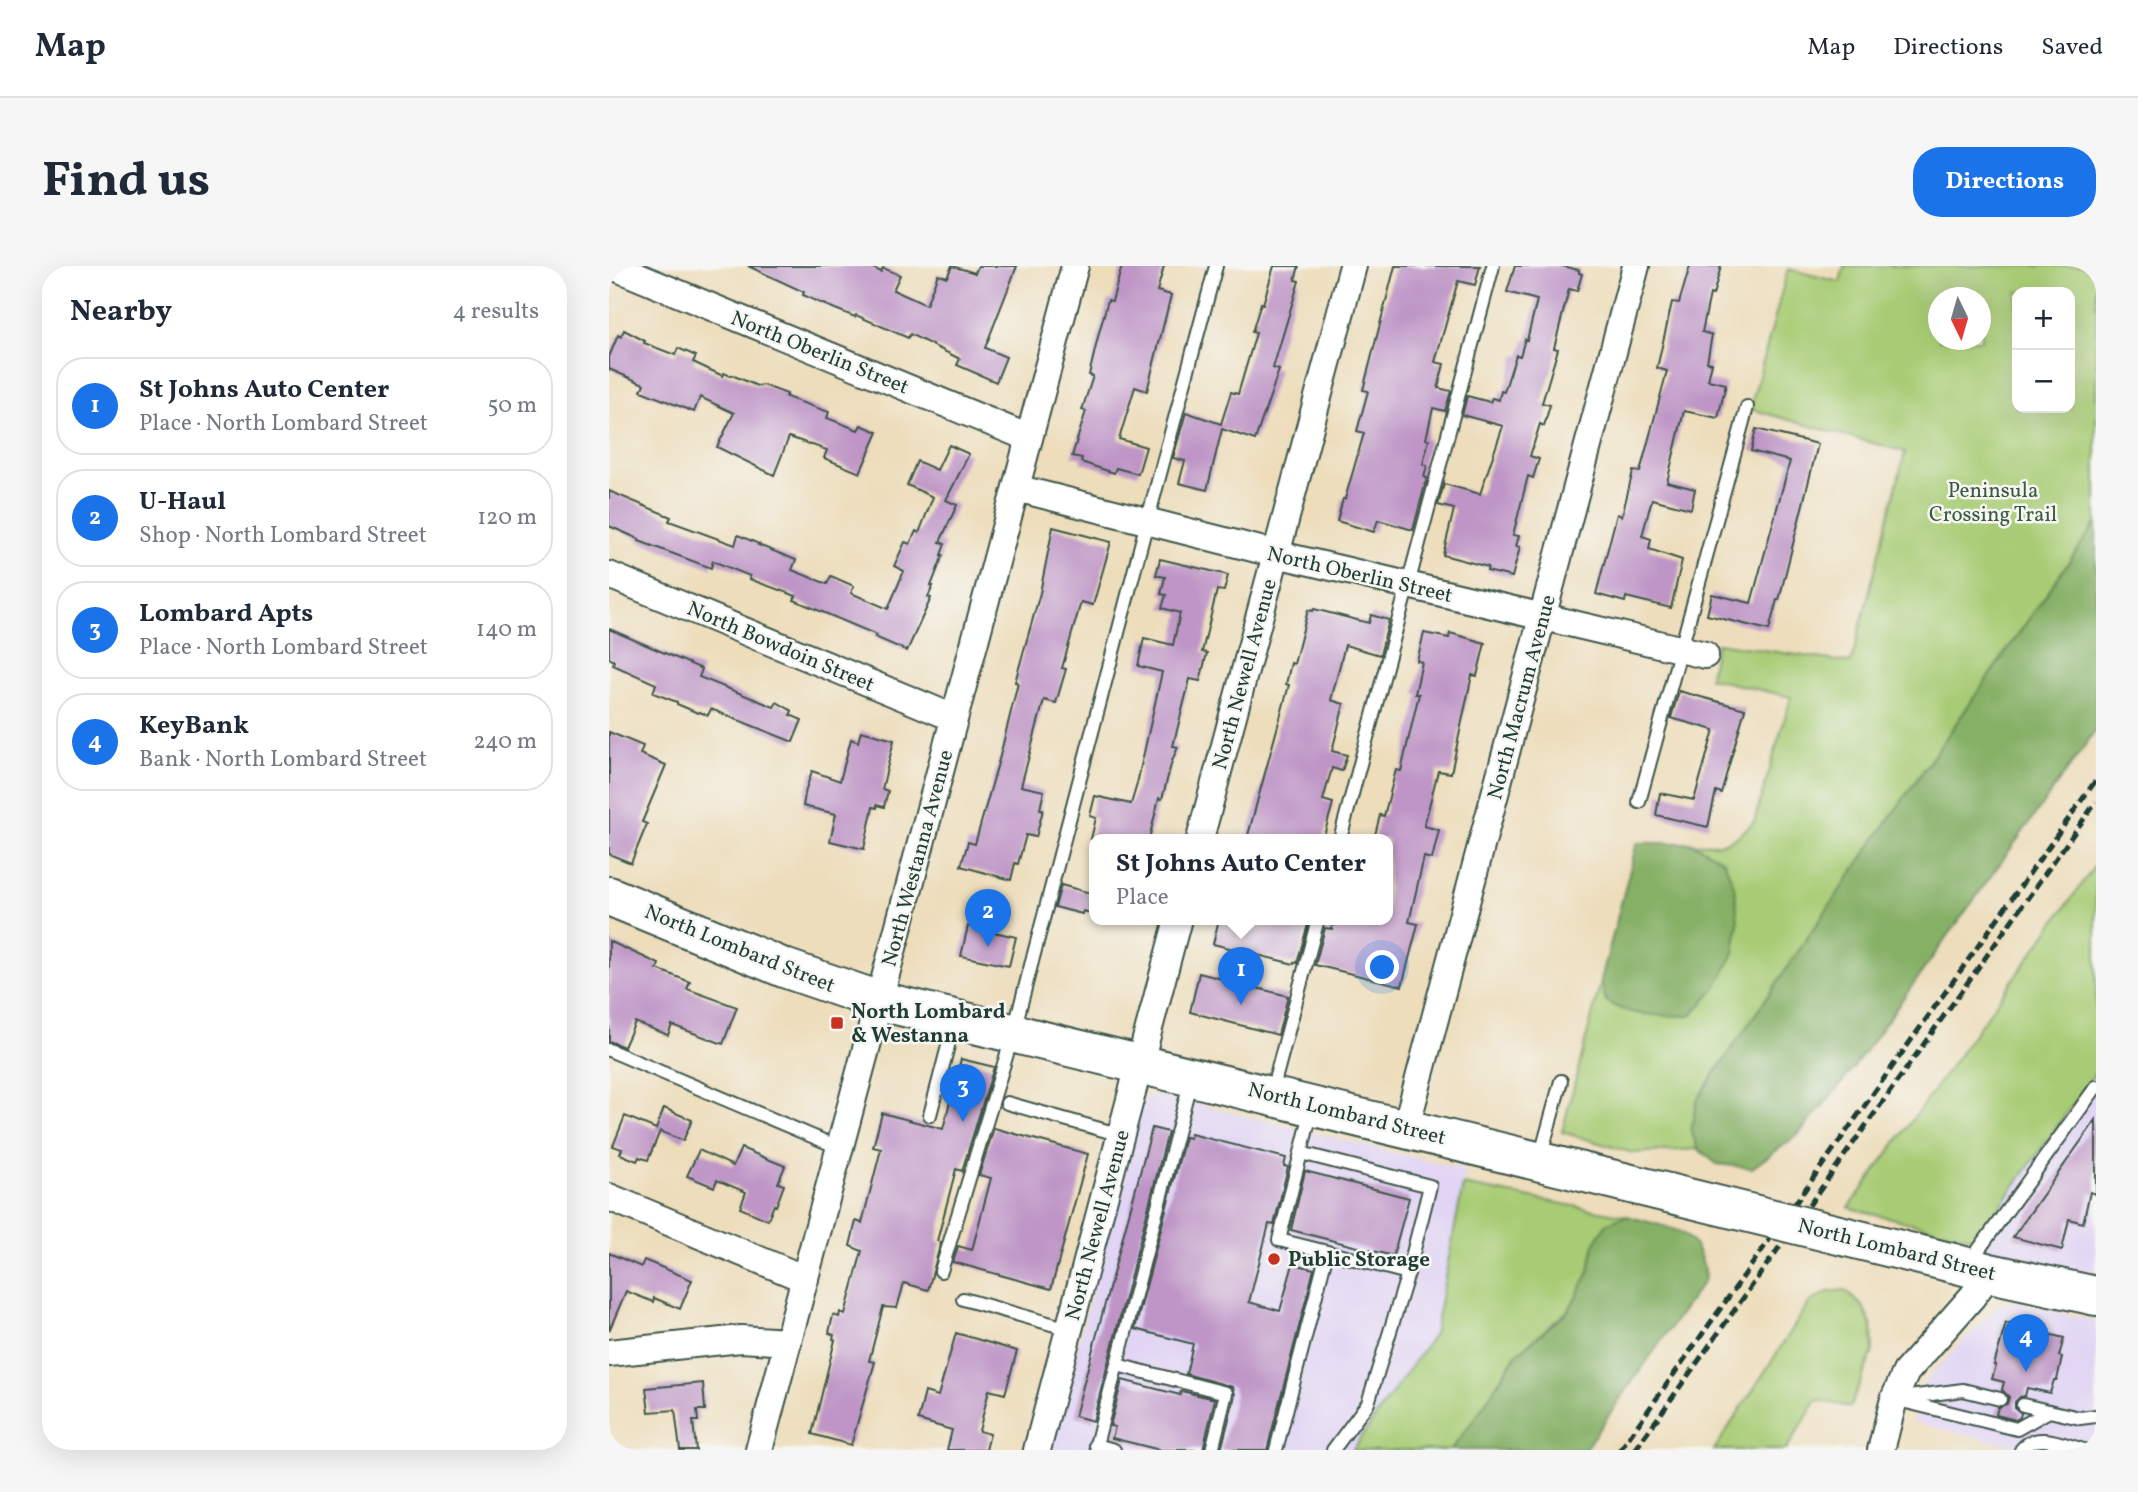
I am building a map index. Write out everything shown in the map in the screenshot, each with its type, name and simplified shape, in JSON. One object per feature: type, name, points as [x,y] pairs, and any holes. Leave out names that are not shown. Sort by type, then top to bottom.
[{"type":"main road","name":"North Lombard Street","points":[[609,896],[794,972],[880,1001],[2096,1296]]},
{"type":"street","name":"North Oberlin Street","points":[[612,266],[1029,439]]},
{"type":"street","name":"North Westanna Avenue","points":[[759,1450],[1075,266]]},
{"type":"street","name":"North Newell Avenue","points":[[1201,834],[1353,266]]},
{"type":"street","name":"North Macrum Avenue","points":[[1406,1127],[1636,266]]},
{"type":"street","name":"North Oberlin Street","points":[[1016,488],[1276,554],[1693,652]]},
{"type":"street","name":"North Bowdoin Street","points":[[609,575],[954,718]]},
{"type":"street","name":"North Newell Avenue","points":[[1037,1450],[1176,925]]},
{"type":"street","points":[[609,1198],[805,1279]]},
{"type":"street","points":[[1881,1450],[1894,1399],[1906,1372],[1972,1297],[1970,1267]]},
{"type":"street","points":[[609,1353],[741,1339],[788,1342]]},
{"type":"lane","points":[[941,1271],[1013,1034],[1216,266]]},
{"type":"lane","points":[[1340,834],[1493,266]]},
{"type":"lane","points":[[1639,802],[1693,652],[1747,407]]},
{"type":"lane","points":[[1271,1095],[1316,925]]},
{"type":"lane","points":[[930,1115],[955,1020]]},
{"type":"lane","points":[[609,1050],[840,1148]]},
{"type":"lane","points":[[1114,1450],[1096,1446],[1192,1076]]},
{"type":"lane","points":[[1540,1160],[1561,1080]]},
{"type":"lane","points":[[1970,1267],[2096,1087]]},
{"type":"lane","points":[[1007,1103],[1121,1135]]},
{"type":"lane","points":[[1313,1105],[1279,1240],[1408,1273]]},
{"type":"lane","points":[[1301,1153],[1430,1186],[1408,1273],[1368,1404],[1333,1450]]},
{"type":"lane","points":[[1276,1450],[1327,1252]]},
{"type":"lane","points":[[963,1299],[1069,1329]]},
{"type":"lane","points":[[1117,1365],[1226,1393],[1212,1450]]},
{"type":"lane","points":[[1894,1399],[1963,1390],[2000,1399]]},
{"type":"lane","points":[[1894,1399],[2017,1429],[2049,1411]]},
{"type":"lane","points":[[2023,1405],[2080,1418],[2096,1416]]},
{"type":"lane","points":[[2021,1450],[2034,1440],[2084,1450]]},
{"type":"shaded area","points":[[2096,1072],[2096,1276],[1971,1247],[1977,1239]]},
{"type":"shaded area","name":"Public Storage","points":[[1149,1095],[1164,1096],[1466,1170],[1434,1334],[1352,1450],[1050,1450],[1141,1104]]},
{"type":"shaded area","points":[[2014,1301],[2096,1321],[2096,1450],[2028,1450],[1913,1422],[1921,1389],[1929,1376],[1994,1310],[2002,1304]]},
{"type":"green space","name":"Peninsula Crossing Trail","points":[[1844,266],[2096,266],[2096,523],[1697,1100],[1691,1130],[1698,1149],[1633,1153],[1562,1132],[1637,843],[1720,844],[1737,837],[1754,822],[1791,697],[1709,678],[1717,643],[1851,663],[1905,452],[1750,409],[1788,269],[1840,282]]},
{"type":"green space","points":[[2096,523],[2096,730],[1845,1079],[1798,1135],[1752,1168],[1717,1164],[1698,1149],[1691,1130],[1697,1100]]},
{"type":"green space","points":[[1637,843],[1692,843],[1724,861],[1735,889],[1738,924],[1734,953],[1714,991],[1690,1016],[1636,1013],[1606,1001],[1601,980]]},
{"type":"green space","points":[[2096,864],[2096,1072],[1977,1239],[1849,1208]]},
{"type":"green space","points":[[1463,1185],[1627,1216],[1607,1224],[1594,1244],[1589,1272],[1569,1310],[1515,1355],[1479,1413],[1451,1450],[1352,1450],[1434,1334]]},
{"type":"green space","points":[[1627,1216],[1685,1235],[1700,1255],[1705,1279],[1584,1450],[1451,1450],[1479,1413],[1516,1355],[1569,1310],[1589,1272],[1594,1244],[1607,1223]]},
{"type":"green space","points":[[1844,1290],[1863,1306],[1872,1327],[1873,1351],[1850,1407],[1817,1400],[1786,1450],[1714,1450],[1810,1302],[1828,1292]]},
{"type":"building","points":[[748,266],[869,266],[881,272],[883,268],[900,275],[893,290],[926,305],[938,274],[947,277],[952,266],[975,273],[978,266],[1017,266],[985,348],[1006,357],[996,382],[957,365],[960,359],[910,334],[908,338],[818,302],[803,295],[804,292]]},
{"type":"building","points":[[1122,266],[1164,266],[1157,291],[1171,295],[1147,391],[1135,387],[1119,439],[1146,447],[1138,474],[1116,468],[1114,473],[1081,462],[1082,458],[1072,456],[1086,411],[1082,410],[1093,376],[1089,375],[1099,333],[1108,300],[1112,301]]},
{"type":"building","points":[[1274,266],[1299,266],[1295,280],[1299,281],[1273,368],[1279,370],[1255,440],[1222,429],[1207,490],[1179,483],[1185,461],[1173,458],[1186,412],[1221,424],[1231,392],[1238,394],[1256,333],[1252,332]]},
{"type":"building","points":[[1395,266],[1480,266],[1475,285],[1458,281],[1435,362],[1444,364],[1438,388],[1451,391],[1445,411],[1433,408],[1423,464],[1427,466],[1424,477],[1427,478],[1413,530],[1378,520],[1374,532],[1337,521],[1364,433],[1357,431],[1368,391],[1363,390]]},
{"type":"building","points":[[1515,266],[1562,266],[1579,270],[1582,274],[1577,291],[1569,289],[1554,348],[1558,349],[1542,403],[1550,405],[1544,426],[1540,424],[1530,456],[1539,459],[1533,478],[1528,476],[1513,535],[1519,536],[1516,546],[1520,547],[1512,577],[1487,571],[1488,567],[1443,555],[1454,509],[1438,505],[1444,484],[1480,494],[1503,426],[1462,415],[1467,396],[1490,402],[1492,398],[1499,400],[1516,355],[1520,356],[1525,339],[1527,340],[1537,300],[1507,292]]},
{"type":"building","points":[[1690,266],[1721,266],[1713,295],[1710,294],[1702,332],[1712,335],[1707,362],[1712,363],[1708,380],[1726,384],[1718,418],[1684,411],[1667,482],[1695,489],[1691,509],[1652,499],[1642,536],[1651,539],[1649,549],[1682,560],[1671,608],[1626,597],[1625,602],[1596,594],[1617,514],[1622,516],[1633,471],[1640,472],[1667,371],[1657,368],[1672,302],[1679,303]]},
{"type":"building","points":[[624,330],[645,341],[644,343],[675,355],[678,348],[696,356],[693,362],[723,376],[724,373],[757,386],[763,385],[787,394],[786,397],[829,412],[827,418],[858,430],[861,425],[878,432],[860,473],[824,458],[827,450],[789,437],[774,475],[717,447],[734,413],[700,397],[694,412],[641,391],[644,384],[609,369],[609,357],[618,335],[621,337]]},
{"type":"building","points":[[1756,429],[1818,444],[1769,630],[1707,615],[1712,594],[1751,603],[1790,461],[1751,451]]},
{"type":"building","points":[[949,445],[969,454],[946,500],[957,505],[940,542],[945,544],[928,597],[931,598],[907,651],[875,637],[877,635],[794,600],[796,596],[749,579],[750,576],[713,561],[711,568],[639,541],[609,526],[609,491],[671,517],[669,521],[735,545],[738,535],[796,560],[792,570],[827,584],[831,576],[854,586],[851,593],[888,609],[904,571],[894,566],[905,542],[910,544],[916,531],[919,533],[933,497],[907,485],[917,461],[937,470]]},
{"type":"building","points":[[1053,527],[1111,542],[1093,605],[1081,602],[1062,668],[1066,669],[1056,703],[1044,700],[1021,786],[1044,791],[1040,809],[1043,810],[1036,837],[1026,835],[1011,880],[961,866],[968,842],[975,844],[1000,756],[1018,683],[1015,682],[1040,593]]},
{"type":"building","points":[[1160,559],[1228,575],[1224,591],[1217,590],[1202,652],[1207,653],[1200,681],[1190,679],[1173,746],[1178,747],[1162,799],[1159,798],[1150,834],[1092,834],[1096,818],[1090,816],[1095,796],[1131,804],[1137,784],[1162,672],[1138,666],[1144,638],[1173,645],[1180,613],[1162,608],[1166,595],[1161,594],[1165,577],[1156,575]]},
{"type":"building","points":[[1314,609],[1369,623],[1371,615],[1389,620],[1380,655],[1345,645],[1331,700],[1344,704],[1332,751],[1347,755],[1342,771],[1332,768],[1323,800],[1333,803],[1324,834],[1248,834],[1289,685],[1286,684],[1291,663],[1294,664],[1308,610]]},
{"type":"building","points":[[609,629],[702,669],[699,677],[774,707],[777,702],[792,711],[790,715],[802,720],[793,742],[711,709],[708,715],[698,713],[653,693],[656,684],[613,665],[614,661],[609,658]]},
{"type":"building","points":[[1424,633],[1449,638],[1450,633],[1485,643],[1477,676],[1472,675],[1451,773],[1438,771],[1424,826],[1439,830],[1432,859],[1424,857],[1409,922],[1418,924],[1402,986],[1315,965],[1325,928],[1332,929],[1333,925],[1393,925],[1393,834],[1375,834],[1380,815],[1384,816],[1396,770],[1401,771],[1419,694],[1415,694],[1422,662],[1417,661]]},
{"type":"building","points":[[1679,691],[1745,709],[1721,793],[1716,791],[1708,827],[1656,815],[1660,793],[1694,800],[1714,730],[1671,718]]},
{"type":"building","points":[[861,731],[894,740],[882,789],[888,791],[884,807],[873,807],[864,849],[830,841],[836,814],[803,806],[812,771],[840,781],[851,739],[858,742]]},
{"type":"building","points":[[609,732],[643,746],[640,754],[666,765],[642,822],[647,824],[631,863],[609,854]]},
{"type":"building","points":[[1061,885],[1089,893],[1089,913],[1083,911],[1082,914],[1055,907]]},
{"type":"building","points":[[1218,925],[1308,925],[1297,963],[1294,964],[1213,944]]},
{"type":"building","points":[[968,926],[1016,937],[1009,966],[961,956]]},
{"type":"building","points":[[609,941],[659,964],[657,969],[690,982],[687,989],[737,1007],[723,1044],[672,1025],[668,1035],[635,1022],[624,1047],[609,1041]]},
{"type":"building","points":[[1199,973],[1288,996],[1278,1035],[1190,1012]]},
{"type":"building","points":[[961,1059],[994,1067],[962,1171],[956,1169],[937,1241],[941,1242],[928,1290],[904,1283],[897,1308],[883,1307],[869,1361],[875,1362],[851,1445],[812,1434],[835,1340],[834,1335],[829,1333],[833,1315],[839,1317],[840,1312],[845,1314],[862,1251],[850,1246],[856,1221],[862,1223],[881,1149],[873,1147],[882,1113],[943,1129]]},
{"type":"building","points":[[664,1108],[692,1120],[683,1141],[660,1131],[648,1160],[639,1157],[637,1161],[620,1154],[622,1149],[613,1146],[625,1116],[656,1129]]},
{"type":"building","points":[[2096,1120],[2096,1194],[2090,1192],[2083,1223],[2069,1219],[2062,1250],[2013,1237]]},
{"type":"building","points":[[994,1128],[1088,1154],[1051,1289],[953,1262],[958,1246],[972,1250],[991,1178],[979,1175]]},
{"type":"building","points":[[1152,1128],[1168,1132],[1093,1421],[1075,1416]]},
{"type":"building","points":[[1191,1134],[1286,1158],[1284,1166],[1288,1167],[1274,1225],[1269,1224],[1249,1302],[1280,1311],[1293,1264],[1314,1269],[1267,1450],[1221,1450],[1235,1395],[1233,1387],[1186,1374],[1193,1344],[1135,1329],[1185,1137],[1190,1138]]},
{"type":"building","points":[[741,1148],[785,1166],[778,1183],[784,1185],[768,1220],[740,1208],[746,1192],[717,1180],[714,1187],[687,1176],[699,1150],[733,1166]]},
{"type":"building","points":[[1305,1171],[1409,1198],[1393,1256],[1291,1230]]},
{"type":"building","points":[[609,1253],[641,1267],[644,1260],[692,1280],[680,1309],[654,1298],[653,1302],[626,1291],[609,1331]]},
{"type":"building","points":[[2029,1320],[2046,1324],[2044,1333],[2064,1338],[2059,1356],[2062,1357],[2057,1380],[2054,1380],[2050,1393],[2027,1388],[2025,1396],[2015,1402],[2015,1408],[2021,1413],[2016,1420],[1996,1415],[1998,1407],[2007,1404],[2009,1397],[2002,1390],[2004,1382],[1992,1379],[2006,1323],[2027,1328]]},
{"type":"building","points":[[956,1333],[1017,1351],[1005,1394],[989,1390],[979,1431],[990,1434],[986,1450],[947,1450],[952,1430],[918,1420],[925,1392],[938,1396]]},
{"type":"building","points":[[1122,1380],[1180,1395],[1181,1391],[1215,1399],[1203,1450],[1160,1450],[1112,1438],[1115,1427],[1110,1426]]},
{"type":"building","points":[[703,1383],[705,1410],[697,1410],[698,1421],[693,1421],[696,1450],[680,1450],[675,1410],[649,1412],[646,1388]]},
{"type":"railway","points":[[1620,1450],[2096,780]]},
{"type":"railway","points":[[1635,1450],[2096,802]]},
{"type":"place","name":"U-Haul","points":[[988,947]]},
{"type":"place","name":"St Johns Auto Center","points":[[1241,1005]]},
{"type":"place","name":"North Lombard & Westanna","points":[[837,1023]]},
{"type":"place","name":"Lombard Apts","points":[[963,1122]]},
{"type":"place","name":"Public Storage","points":[[1274,1259]]},
{"type":"place","name":"KeyBank","points":[[2026,1372]]}]
